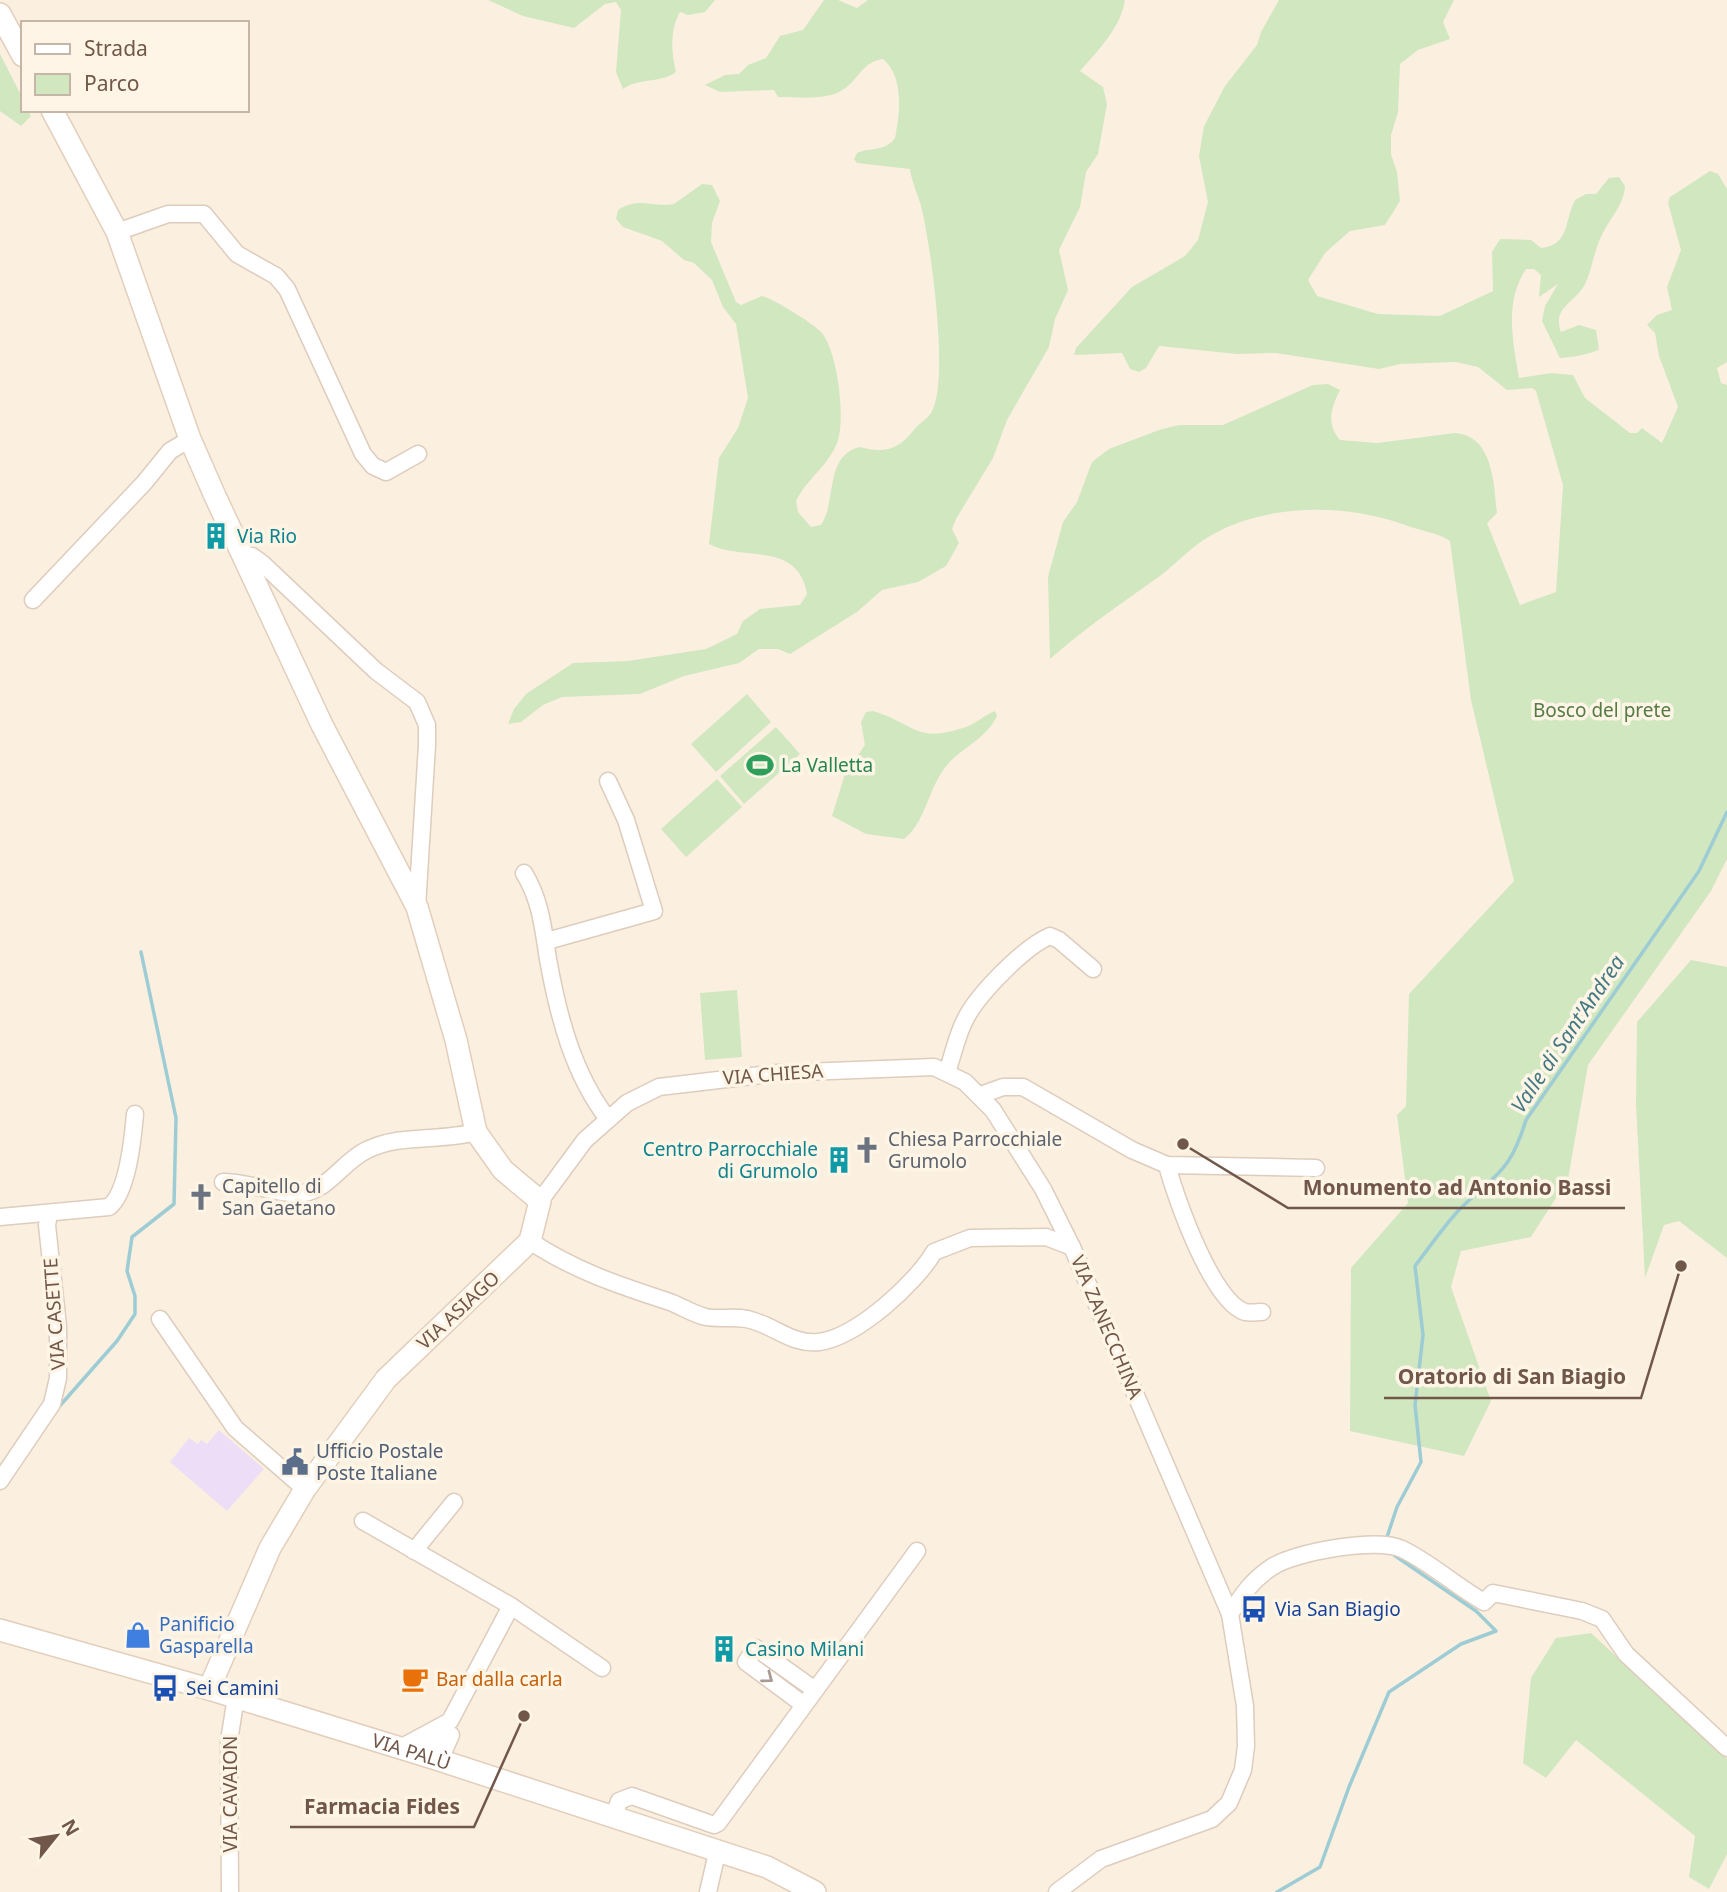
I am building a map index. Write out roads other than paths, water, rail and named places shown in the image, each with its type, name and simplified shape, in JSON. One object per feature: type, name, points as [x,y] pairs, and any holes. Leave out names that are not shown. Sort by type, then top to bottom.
[{"type":"street","points":[[0,14],[21,52]]},
{"type":"street","points":[[53,112],[117,232],[190,439],[243,556],[322,725],[417,907],[456,1040],[476,1132],[503,1170],[540,1201],[530,1241]]},
{"type":"street","points":[[117,232],[168,215],[205,214],[237,254],[276,276],[287,289],[363,454],[373,466],[386,472],[418,454]]},
{"type":"street","points":[[33,600],[144,483],[170,451],[190,439]]},
{"type":"street","points":[[243,556],[252,556],[263,564],[376,671],[417,702],[427,725],[417,907]]},
{"type":"street","points":[[547,941],[654,911],[626,820],[608,781]]},
{"type":"street","points":[[524,873],[537,894],[548,957],[568,1041],[583,1080],[608,1119]]},
{"type":"street","points":[[947,1072],[965,1019],[996,981],[1037,942],[1050,936],[1059,940],[1093,969]]},
{"type":"street","name":"VIA CHIESA","points":[[540,1201],[585,1140],[627,1103],[659,1087],[722,1077],[917,1066],[947,1072],[981,1095],[1023,1156],[1072,1247]]},
{"type":"street","points":[[981,1095],[1003,1087],[1023,1087],[1132,1150],[1167,1165],[1316,1168]]},
{"type":"street","points":[[0,1217],[100,1210],[114,1203],[128,1163],[135,1114]]},
{"type":"street","points":[[223,1182],[247,1182],[286,1193],[307,1193],[322,1185],[350,1159],[374,1147],[394,1140],[476,1132]]},
{"type":"street","points":[[1167,1165],[1178,1205],[1208,1269],[1233,1304],[1245,1312],[1262,1312]]},
{"type":"street","name":"VIA CASETTE","points":[[0,1481],[52,1404],[58,1378],[58,1326],[47,1225],[49,1214]]},
{"type":"street","name":"VIA ZANECCHINA","points":[[530,1241],[587,1274],[671,1302],[696,1314],[754,1321],[796,1341],[808,1343],[830,1339],[855,1326],[908,1287],[924,1270],[934,1252],[970,1238],[1046,1237],[1072,1247],[1230,1614]]},
{"type":"street","name":"VIA ASIAGO","points":[[209,1689],[270,1548],[304,1489],[386,1379],[530,1241]]},
{"type":"street","points":[[160,1319],[235,1428],[304,1489]]},
{"type":"street","points":[[414,1551],[454,1502]]},
{"type":"street","points":[[363,1521],[511,1605],[601,1668]]},
{"type":"street","points":[[1056,1892],[1101,1859],[1212,1819],[1229,1803],[1243,1770],[1245,1746],[1244,1706],[1230,1614],[1248,1586],[1274,1565],[1301,1556],[1385,1544],[1402,1549],[1484,1602],[1493,1593],[1529,1598],[1582,1611],[1602,1619],[1626,1654],[1727,1748]]},
{"type":"street","points":[[619,1821],[619,1801],[632,1796],[714,1825],[917,1551]]},
{"type":"street","points":[[435,1758],[431,1748],[447,1728],[511,1605]]},
{"type":"street","name":"VIA PALÙ","points":[[0,1630],[209,1689],[435,1758],[619,1821],[767,1867],[815,1892]]},
{"type":"street","points":[[804,1705],[746,1662],[756,1648],[815,1690]]},
{"type":"street","name":"VIA CAVAION","points":[[230,1892],[229,1741],[236,1697]]},
{"type":"street","points":[[400,1748],[447,1728]]},
{"type":"street","points":[[447,1728],[464,1769]]},
{"type":"street","points":[[708,1892],[717,1853]]},
{"type":"waterway","name":"Valle di Sant'Andrea","points":[[1386,1540],[1397,1507],[1421,1462],[1415,1405],[1423,1335],[1415,1266],[1453,1217],[1507,1163],[1526,1120],[1699,871],[1727,812]]},
{"type":"waterway","points":[[57,1409],[117,1341],[135,1314],[135,1296],[127,1271],[132,1237],[174,1204],[176,1118],[141,952]]},
{"type":"waterway","name":"Valle di Sant'Andrea","points":[[1277,1892],[1320,1867],[1349,1787],[1389,1692],[1461,1644],[1496,1631],[1476,1611],[1391,1553]]},
{"type":"place","name":"Via Rio","points":[[216,536]]},
{"type":"place","name":"La Valletta","points":[[760,765]]},
{"type":"place","name":"Monumento ad Antonio Bassi","points":[[1183,1144]]},
{"type":"place","name":"Chiesa Parrocchiale Grumolo","points":[[867,1150]]},
{"type":"place","name":"Centro Parrocchiale di Grumolo","points":[[839,1160]]},
{"type":"place","name":"Capitello di San Gaetano","points":[[201,1197]]},
{"type":"place","name":"Oratorio di San Biagio","points":[[1681,1266]]},
{"type":"place","name":"Ufficio Postale Poste Italiane","points":[[295,1462]]},
{"type":"place","name":"Via San Biagio","points":[[1254,1609]]},
{"type":"place","name":"Panificio Gasparella","points":[[138,1635]]},
{"type":"place","name":"Casino Milani","points":[[724,1649]]},
{"type":"place","name":"Bar dalla carla","points":[[415,1679]]},
{"type":"place","name":"Sei Camini","points":[[165,1688]]},
{"type":"place","name":"Farmacia Fides","points":[[524,1716]]},
{"type":"park label","name":"Bosco del prete","points":[[1602,710]]}]
